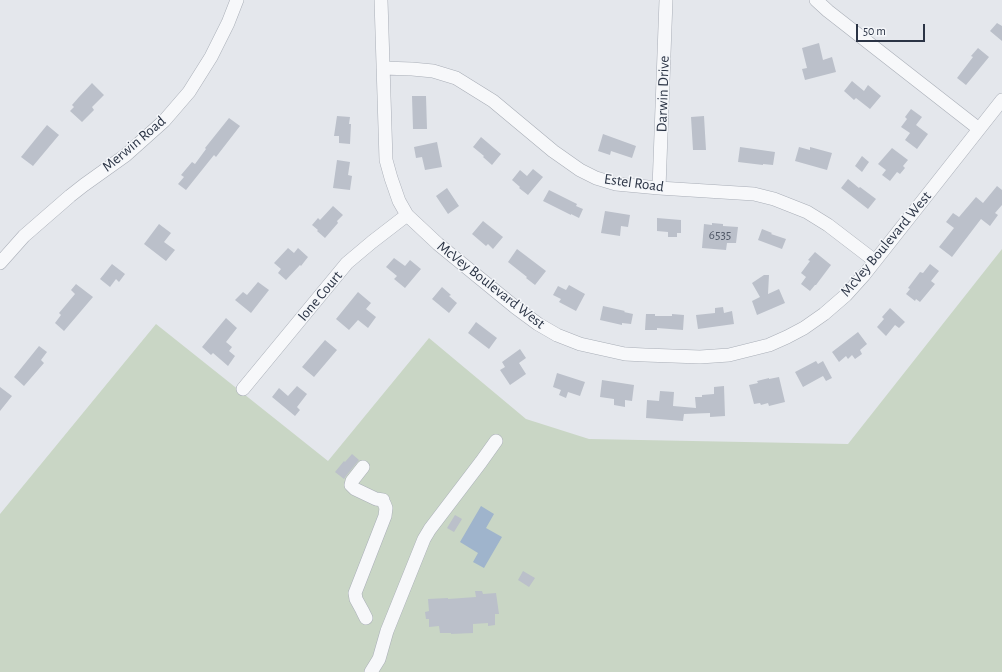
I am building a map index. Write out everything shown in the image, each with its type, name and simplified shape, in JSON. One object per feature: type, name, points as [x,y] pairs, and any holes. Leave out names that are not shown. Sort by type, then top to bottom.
[{"type":"street","name":"Merwin Road","points":[[0,263],[24,236],[70,196],[126,155],[164,121],[189,92],[211,57],[228,23],[237,0]]},
{"type":"street","name":"McVey Boulevard West","points":[[381,0],[386,160],[399,201],[407,215],[438,244],[538,324],[557,335],[580,344],[625,354],[700,357],[729,355],[770,345],[787,338],[804,328],[846,296],[864,276],[1002,100]]},
{"type":"street","name":"Darwin Drive","points":[[659,188],[666,0]]},
{"type":"street","points":[[816,0],[979,129]]},
{"type":"street","name":"Estel Road","points":[[383,68],[433,71],[456,78],[493,101],[552,151],[580,170],[596,178],[616,184],[754,194],[774,199],[807,212],[876,261]]},
{"type":"street","name":"Ione Court","points":[[243,389],[348,263],[407,215]]},
{"type":"street","points":[[371,672],[379,659],[385,637],[426,534],[496,441]]},
{"type":"street","points":[[363,467],[352,481],[351,486],[384,502],[386,508],[385,516],[355,593],[356,599],[366,618]]},
{"type":"green space","points":[[1002,249],[1002,672],[0,672],[0,514],[156,324],[328,461],[429,338],[526,419],[589,439],[848,444]]},
{"type":"water","points":[[481,506],[494,514],[486,528],[502,537],[484,568],[473,562],[478,553],[460,542]]},
{"type":"building","points":[[997,23],[1002,26],[1002,41],[990,31]]},
{"type":"building","points":[[819,43],[823,60],[832,57],[836,72],[805,80],[802,69],[807,68],[802,48]]},
{"type":"building","points":[[978,48],[989,57],[966,85],[957,78]]},
{"type":"building","points":[[852,81],[864,91],[868,85],[881,96],[870,109],[856,98],[854,100],[844,91]]},
{"type":"building","points":[[92,83],[104,95],[92,107],[94,110],[82,122],[70,111],[74,107],[72,105]]},
{"type":"building","points":[[412,96],[426,96],[427,129],[413,129]]},
{"type":"building","points":[[911,109],[922,117],[916,125],[928,134],[917,149],[905,140],[910,133],[901,127],[907,119],[905,117]]},
{"type":"building","points":[[337,116],[350,117],[350,144],[339,143],[339,136],[334,136]]},
{"type":"building","points":[[704,116],[706,150],[693,150],[691,117]]},
{"type":"building","points":[[229,118],[240,126],[216,157],[214,155],[186,190],[178,184],[184,177],[181,175],[192,162],[195,164],[206,149],[205,148]]},
{"type":"building","points":[[47,125],[59,135],[33,166],[21,157]]},
{"type":"building","points":[[603,134],[636,146],[632,158],[611,151],[610,155],[598,151]]},
{"type":"building","points":[[481,137],[501,154],[492,165],[473,147]]},
{"type":"building","points":[[437,142],[442,167],[425,170],[422,157],[416,158],[414,147]]},
{"type":"building","points":[[740,147],[775,152],[773,165],[738,162]]},
{"type":"building","points":[[799,147],[810,150],[810,147],[832,153],[827,170],[795,161]]},
{"type":"building","points":[[892,148],[908,160],[903,166],[905,168],[900,174],[897,172],[890,181],[882,175],[886,170],[878,164]]},
{"type":"building","points":[[862,156],[869,162],[862,172],[855,166]]},
{"type":"building","points":[[337,160],[350,162],[348,175],[352,176],[350,190],[333,188]]},
{"type":"building","points":[[533,169],[543,177],[528,195],[512,180],[520,170],[527,176]]},
{"type":"building","points":[[848,179],[876,199],[868,209],[841,188]]},
{"type":"building","points":[[997,186],[1002,190],[1002,205],[995,213],[998,215],[990,226],[981,219],[952,257],[939,247],[954,228],[946,222],[953,213],[959,217],[976,197],[983,203]]},
{"type":"building","points":[[447,188],[459,206],[448,214],[436,196]]},
{"type":"building","points":[[549,190],[577,204],[576,206],[583,209],[579,218],[543,201]]},
{"type":"building","points":[[333,206],[343,215],[325,238],[312,225],[318,218],[320,220]]},
{"type":"building","points":[[605,211],[630,215],[628,227],[621,226],[620,236],[601,233]]},
{"type":"building","points":[[657,218],[681,220],[681,233],[677,233],[677,237],[668,237],[668,232],[657,231]]},
{"type":"building","points":[[483,221],[503,237],[493,249],[488,244],[486,246],[472,234]]},
{"type":"building","points":[[712,223],[723,224],[723,226],[738,227],[736,243],[727,243],[726,250],[702,248],[704,224],[712,225]]},
{"type":"building","points":[[159,224],[171,233],[164,242],[175,250],[166,261],[144,244]]},
{"type":"building","points":[[762,229],[786,239],[782,249],[758,240]]},
{"type":"building","points":[[288,248],[294,253],[298,248],[308,257],[286,280],[278,273],[281,269],[274,263]]},
{"type":"building","points":[[517,249],[546,271],[535,285],[508,262]]},
{"type":"building","points":[[815,252],[831,265],[810,291],[801,284],[806,277],[801,273],[810,261],[808,260]]},
{"type":"building","points":[[394,258],[405,266],[410,260],[421,269],[405,288],[394,279],[397,276],[386,267]]},
{"type":"building","points":[[112,264],[125,274],[119,282],[116,279],[110,287],[100,279]]},
{"type":"building","points":[[930,264],[939,271],[931,281],[935,284],[920,302],[916,299],[915,301],[906,294],[910,289],[908,288],[920,272],[923,273]]},
{"type":"building","points":[[764,275],[769,275],[768,294],[779,289],[785,303],[757,315],[752,301],[760,297],[752,283]]},
{"type":"building","points":[[258,282],[269,290],[251,313],[235,300],[243,292],[247,295]]},
{"type":"building","points":[[76,284],[93,297],[64,331],[55,323],[61,315],[59,313],[75,294],[71,290]]},
{"type":"building","points":[[569,285],[585,294],[576,311],[559,302],[561,299],[553,295],[558,286],[566,290]]},
{"type":"building","points":[[442,287],[457,303],[449,313],[432,299]]},
{"type":"building","points":[[358,292],[371,303],[366,309],[376,317],[368,328],[358,320],[349,330],[336,319]]},
{"type":"building","points":[[603,306],[633,314],[631,324],[622,323],[622,325],[600,320]]},
{"type":"building","points":[[723,307],[724,313],[732,311],[734,324],[698,329],[696,315],[715,313],[715,308]]},
{"type":"building","points":[[890,308],[905,322],[899,328],[895,325],[886,336],[877,327],[884,319],[882,317]]},
{"type":"building","points":[[646,314],[655,314],[655,316],[672,316],[672,314],[684,315],[683,330],[657,328],[657,330],[645,330]]},
{"type":"building","points":[[226,318],[237,328],[226,342],[232,347],[229,351],[235,356],[228,366],[213,353],[211,355],[202,347]]},
{"type":"building","points":[[476,322],[497,338],[489,349],[468,333]]},
{"type":"building","points":[[858,332],[867,344],[860,350],[862,354],[855,359],[852,355],[848,359],[846,356],[839,362],[832,352]]},
{"type":"building","points":[[325,340],[337,350],[314,377],[302,367]]},
{"type":"building","points":[[39,346],[47,352],[41,360],[44,363],[24,386],[14,377]]},
{"type":"building","points":[[520,349],[526,358],[519,363],[526,374],[510,385],[500,370],[505,367],[502,362]]},
{"type":"building","points":[[816,361],[818,364],[823,361],[832,378],[826,381],[823,376],[803,387],[795,372]]},
{"type":"building","points":[[557,373],[585,382],[580,396],[568,392],[566,398],[559,395],[561,390],[553,387]]},
{"type":"building","points":[[779,377],[785,402],[769,406],[768,403],[761,405],[760,403],[754,404],[749,385],[758,383],[757,381]]},
{"type":"building","points":[[602,380],[634,385],[632,401],[625,400],[625,407],[614,405],[614,399],[600,397]]},
{"type":"building","points":[[297,386],[307,394],[297,407],[300,410],[295,416],[272,397],[279,388],[288,396]]},
{"type":"building","points":[[724,386],[725,416],[710,417],[710,413],[684,414],[683,421],[646,418],[647,400],[659,401],[660,391],[674,392],[673,406],[696,408],[695,397],[714,394],[714,387]]},
{"type":"building","points":[[0,387],[12,396],[0,411]]},
{"type":"building","points":[[352,454],[359,460],[344,479],[335,472]]},
{"type":"building","points":[[455,515],[462,519],[454,532],[447,528]]},
{"type":"building","points":[[523,571],[535,578],[529,587],[518,580]]},
{"type":"building","points":[[475,591],[482,591],[483,594],[496,593],[499,614],[495,614],[495,625],[488,626],[488,623],[473,624],[473,633],[451,634],[440,633],[439,626],[429,627],[429,619],[426,619],[425,612],[429,611],[428,599],[476,597]]}]
